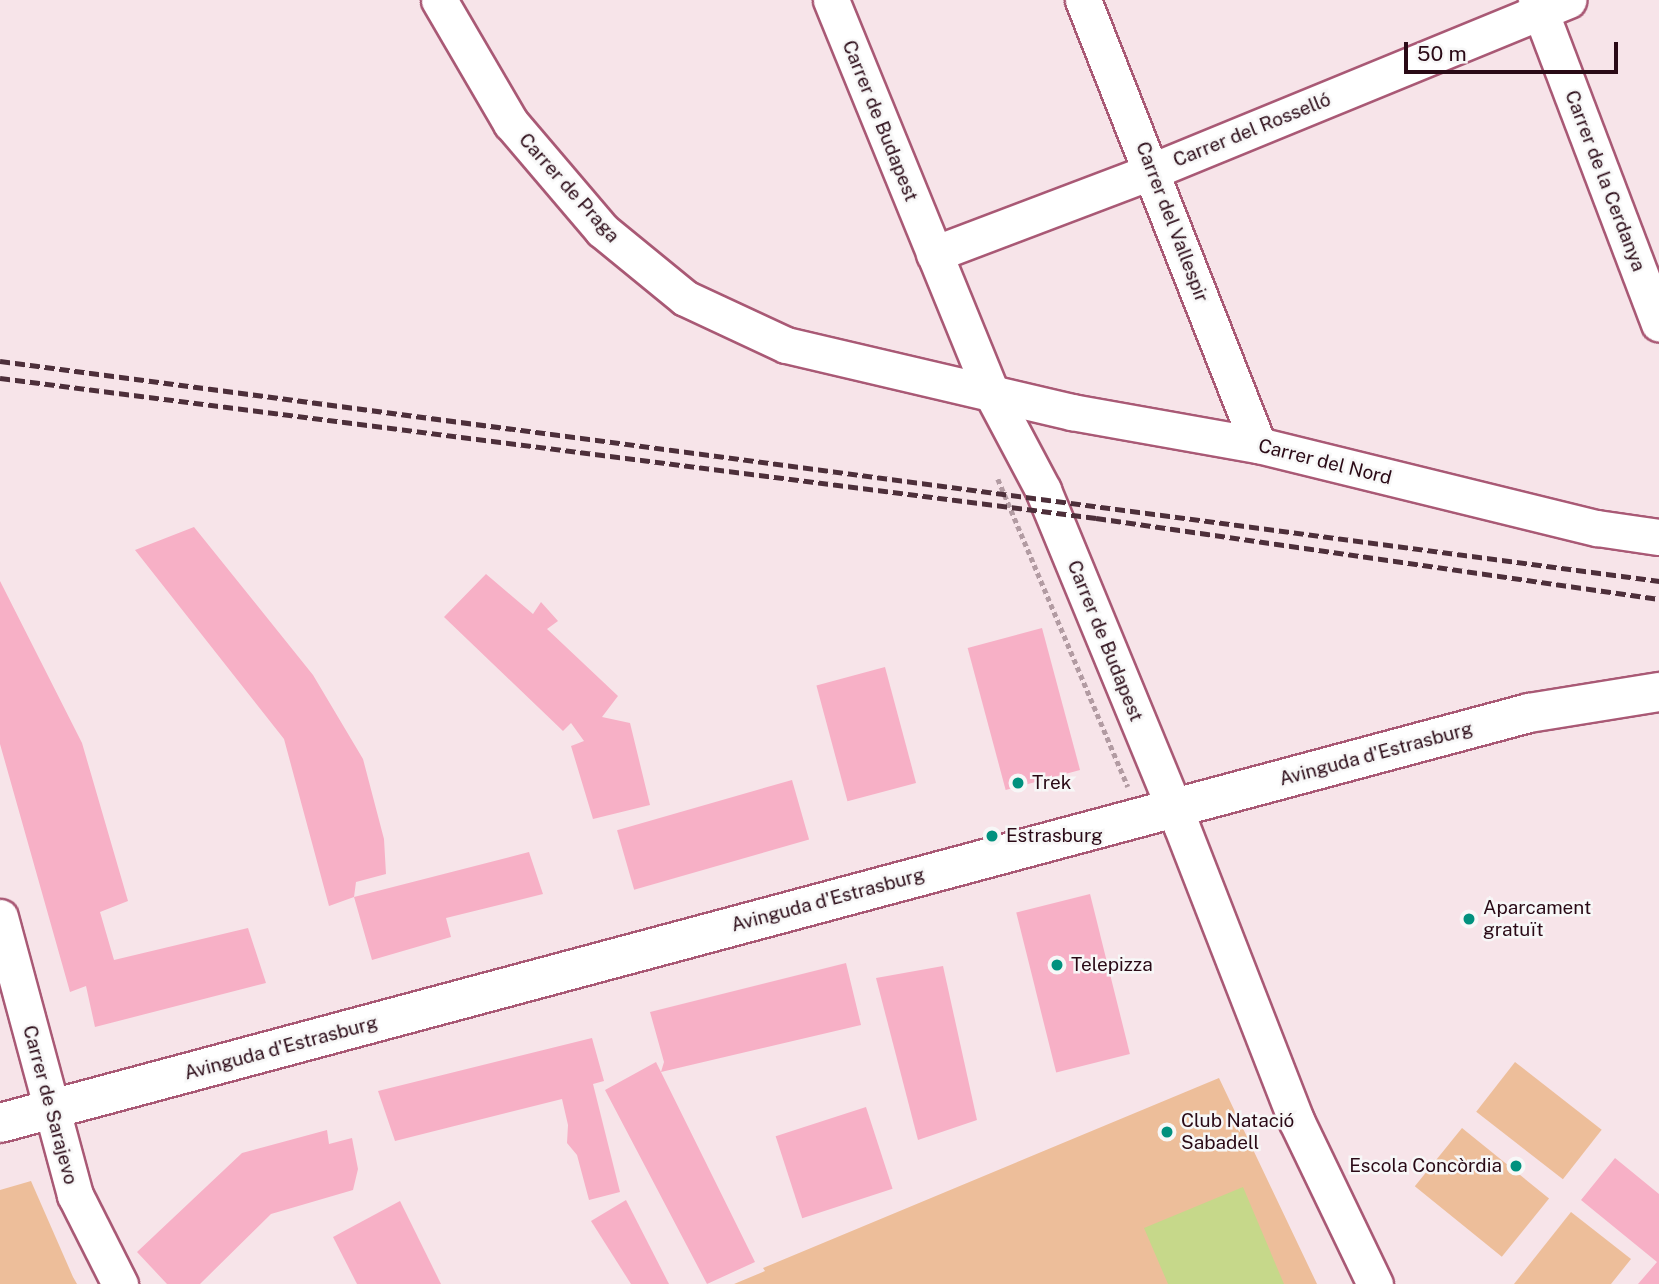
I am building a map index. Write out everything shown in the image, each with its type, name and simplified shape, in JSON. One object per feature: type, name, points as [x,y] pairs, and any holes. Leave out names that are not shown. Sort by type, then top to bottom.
[{"type":"main road","name":"Avinguda d'Estrasburg","points":[[0,1123],[53,1117],[1177,816],[1529,712],[1659,692]]},
{"type":"main road","name":"Avinguda d'Estrasburg","points":[[0,1140],[132,1088],[1177,816],[1539,731],[1659,712]]},
{"type":"street","name":"Carrer de Praga","points":[[439,0],[511,123],[602,230],[685,298],[786,345],[991,392]]},
{"type":"street","name":"Carrer de Budapest","points":[[831,0],[991,392],[1043,489],[1177,816],[1296,1121],[1375,1284]]},
{"type":"street","name":"Carrer del Vallespir","points":[[1083,0],[1258,445]]},
{"type":"street","name":"Carrer del Rosselló","points":[[934,254],[1152,171],[1548,4]]},
{"type":"street","name":"Carrer de la Cerdanya","points":[[1548,4],[1659,323]]},
{"type":"street","name":"Carrer del Nord","points":[[991,392],[1072,412],[1258,445],[1597,528],[1659,537]]},
{"type":"street","name":"Carrer de Sarajevo","points":[[0,917],[75,1195],[120,1284]]},
{"type":"shaded area","points":[[1515,1062],[1602,1130],[1563,1179],[1476,1112]]},
{"type":"shaded area","name":"Club Natació Sabadell","points":[[1219,1078],[1317,1284],[734,1284],[765,1271],[763,1268]]},
{"type":"shaded area","points":[[1462,1128],[1549,1198],[1502,1257],[1415,1186]]},
{"type":"shaded area","points":[[31,1181],[77,1284],[0,1284],[0,1190]]},
{"type":"shaded area","points":[[1243,1187],[1284,1284],[1168,1284],[1144,1228]]},
{"type":"shaded area","points":[[1571,1212],[1631,1259],[1611,1284],[1514,1284]]},
{"type":"building","points":[[194,527],[313,675],[363,759],[384,839],[386,874],[356,882],[354,897],[329,906],[284,739],[135,550]]},
{"type":"building","points":[[486,574],[533,614],[541,602],[558,621],[547,629],[618,696],[602,717],[630,723],[650,805],[593,819],[571,746],[584,741],[571,723],[563,731],[444,617]]},
{"type":"building","points":[[0,581],[82,743],[128,901],[100,912],[114,960],[248,928],[266,983],[95,1027],[86,986],[70,992],[0,744]]},
{"type":"building","points":[[1042,628],[1080,770],[1006,790],[968,648]]},
{"type":"building","points":[[885,667],[916,783],[847,801],[816,685]]},
{"type":"building","points":[[792,780],[809,840],[634,890],[617,830]]},
{"type":"building","points":[[529,852],[543,894],[446,918],[451,937],[372,960],[354,897]]},
{"type":"building","points":[[1090,894],[1130,1054],[1056,1072],[1016,912]]},
{"type":"building","points":[[846,963],[861,1025],[661,1072],[664,1062],[650,1012]]},
{"type":"building","points":[[943,966],[977,1120],[918,1140],[876,978]]},
{"type":"building","points":[[592,1038],[604,1081],[593,1084],[620,1192],[589,1200],[577,1155],[567,1143],[568,1125],[562,1099],[395,1141],[378,1091]]},
{"type":"building","points":[[656,1062],[755,1262],[707,1284],[605,1090]]},
{"type":"building","points":[[866,1107],[893,1189],[802,1218],[776,1136]]},
{"type":"building","points":[[327,1130],[329,1144],[352,1138],[358,1169],[353,1190],[271,1214],[200,1284],[167,1284],[137,1252],[242,1153]]},
{"type":"building","points":[[1615,1158],[1659,1194],[1659,1284],[1638,1284],[1657,1262],[1581,1200]]},
{"type":"building","points":[[626,1200],[669,1284],[631,1284],[591,1221]]},
{"type":"building","points":[[400,1201],[441,1284],[357,1284],[333,1237]]},
{"type":"railway","points":[[0,361],[1659,581]]},
{"type":"railway","points":[[0,378],[1096,518],[1659,599]]},
{"type":"place","name":"Trek","points":[[1018,783]]},
{"type":"place","name":"Estrasburg","points":[[992,836]]},
{"type":"place","name":"Aparcament gratuït","points":[[1469,919]]},
{"type":"place","name":"Telepizza","points":[[1057,965]]},
{"type":"place","name":"Club Natació Sabadell","points":[[1167,1132]]},
{"type":"place","name":"Escola Concòrdia","points":[[1516,1166]]}]
